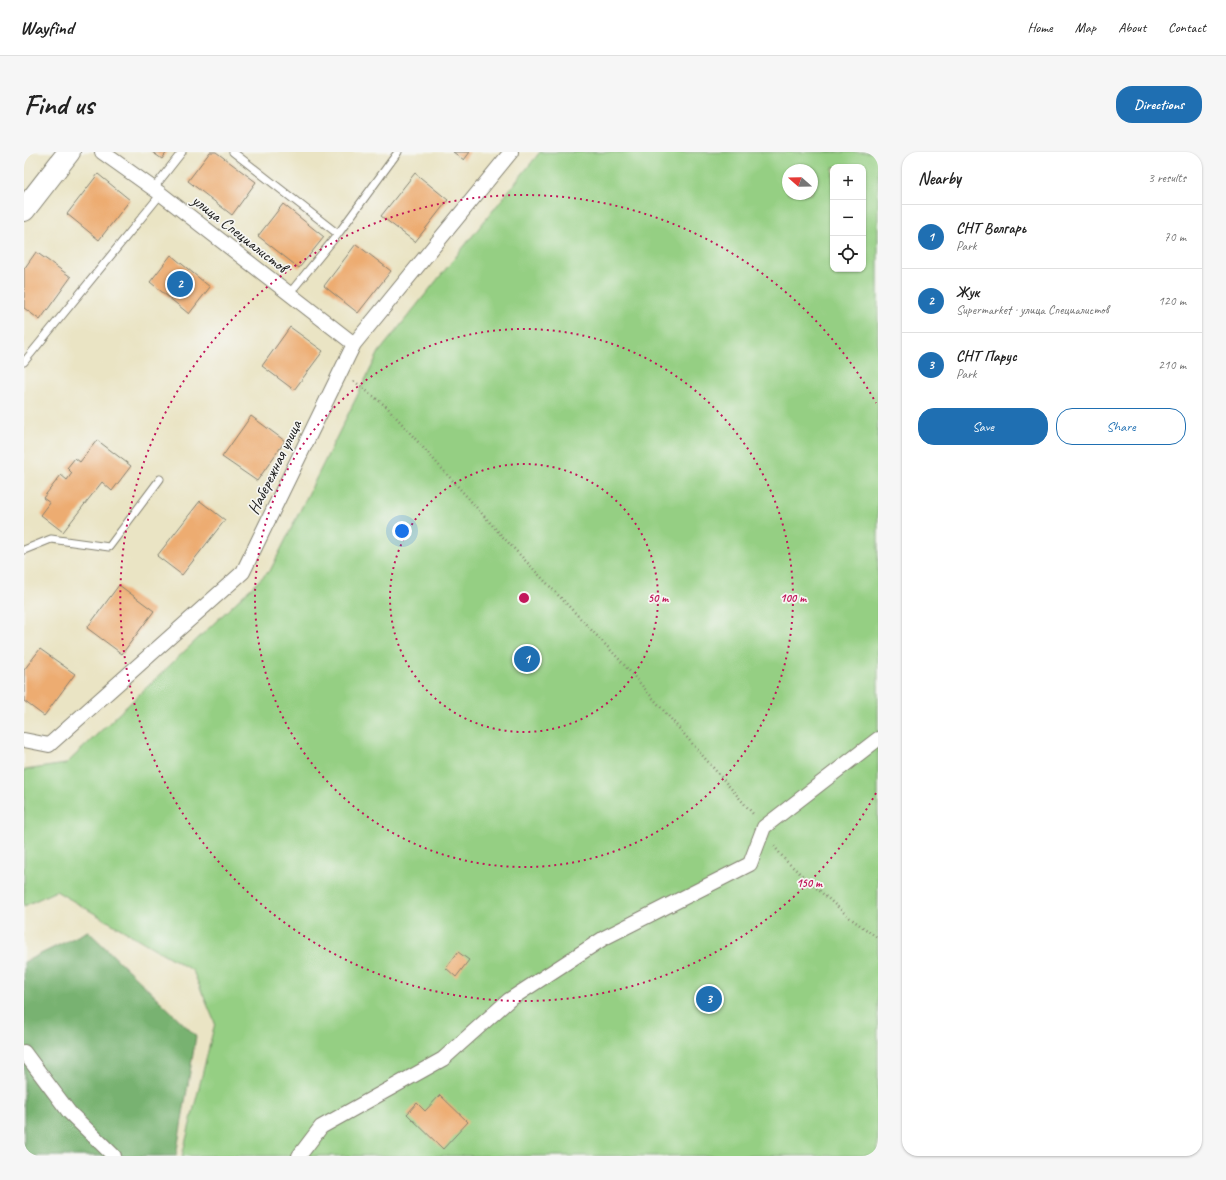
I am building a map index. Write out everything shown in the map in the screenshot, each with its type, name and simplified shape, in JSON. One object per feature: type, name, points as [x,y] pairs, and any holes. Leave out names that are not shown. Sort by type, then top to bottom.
[{"type":"main road","points":[[24,210],[69,152]]},
{"type":"street","name":"улица Специалистов","points":[[102,152],[157,192],[354,344]]},
{"type":"street","name":"Набережная улица","points":[[24,740],[49,745],[243,572],[354,344],[511,152]]},
{"type":"street","points":[[299,1156],[321,1126],[443,1059],[509,1000],[604,938],[750,864],[764,827],[878,739]]},
{"type":"street","points":[[24,1052],[69,1112],[114,1156]]},
{"type":"lane","points":[[24,362],[157,192],[182,152]]},
{"type":"lane","points":[[233,152],[338,234]]},
{"type":"lane","points":[[289,294],[338,234],[398,152]]},
{"type":"lane","points":[[24,550],[51,540],[109,547],[160,479]]},
{"type":"path","points":[[341,371],[387,407],[501,535],[619,659],[764,827],[775,849],[786,861],[850,918],[878,938]]},
{"type":"green space","points":[[540,152],[878,152],[878,1156],[182,1156],[215,1023],[193,971],[56,891],[24,906],[24,769],[66,764],[271,569],[379,352]]},
{"type":"green space","points":[[88,931],[196,1036],[176,1156],[24,1156],[24,962]]},
{"type":"building","points":[[152,152],[167,152],[162,159]]},
{"type":"building","points":[[210,152],[216,152],[256,182],[232,215],[188,181]]},
{"type":"building","points":[[453,152],[470,152],[464,160]]},
{"type":"building","points":[[415,173],[448,200],[415,242],[381,216]]},
{"type":"building","points":[[98,174],[130,200],[99,240],[67,214]]},
{"type":"building","points":[[283,204],[324,237],[299,268],[258,236]]},
{"type":"building","points":[[356,244],[391,271],[358,313],[324,286]]},
{"type":"building","points":[[36,252],[71,277],[40,320],[24,308],[24,269]]},
{"type":"building","points":[[171,255],[210,287],[189,314],[150,282]]},
{"type":"building","points":[[290,327],[323,351],[294,390],[262,366]]},
{"type":"building","points":[[251,416],[285,441],[257,481],[222,457]]},
{"type":"building","points":[[97,440],[131,466],[112,491],[102,482],[63,532],[41,515],[50,503],[43,498],[61,475],[67,480],[72,473],[67,468],[75,458],[80,462]]},
{"type":"building","points":[[200,501],[225,520],[182,575],[157,556]]},
{"type":"building","points":[[119,585],[154,611],[122,654],[87,628]]},
{"type":"building","points":[[40,649],[75,674],[44,716],[24,701],[24,670]]},
{"type":"building","points":[[458,952],[469,960],[456,977],[446,968]]},
{"type":"building","points":[[440,1095],[468,1122],[443,1149],[407,1114],[417,1103],[425,1111]]},
{"type":"place","name":"Жук","points":[[180,284]]},
{"type":"place","name":"СНТ Волгарь","points":[[527,659]]},
{"type":"place","name":"СНТ Парус","points":[[709,999]]}]
